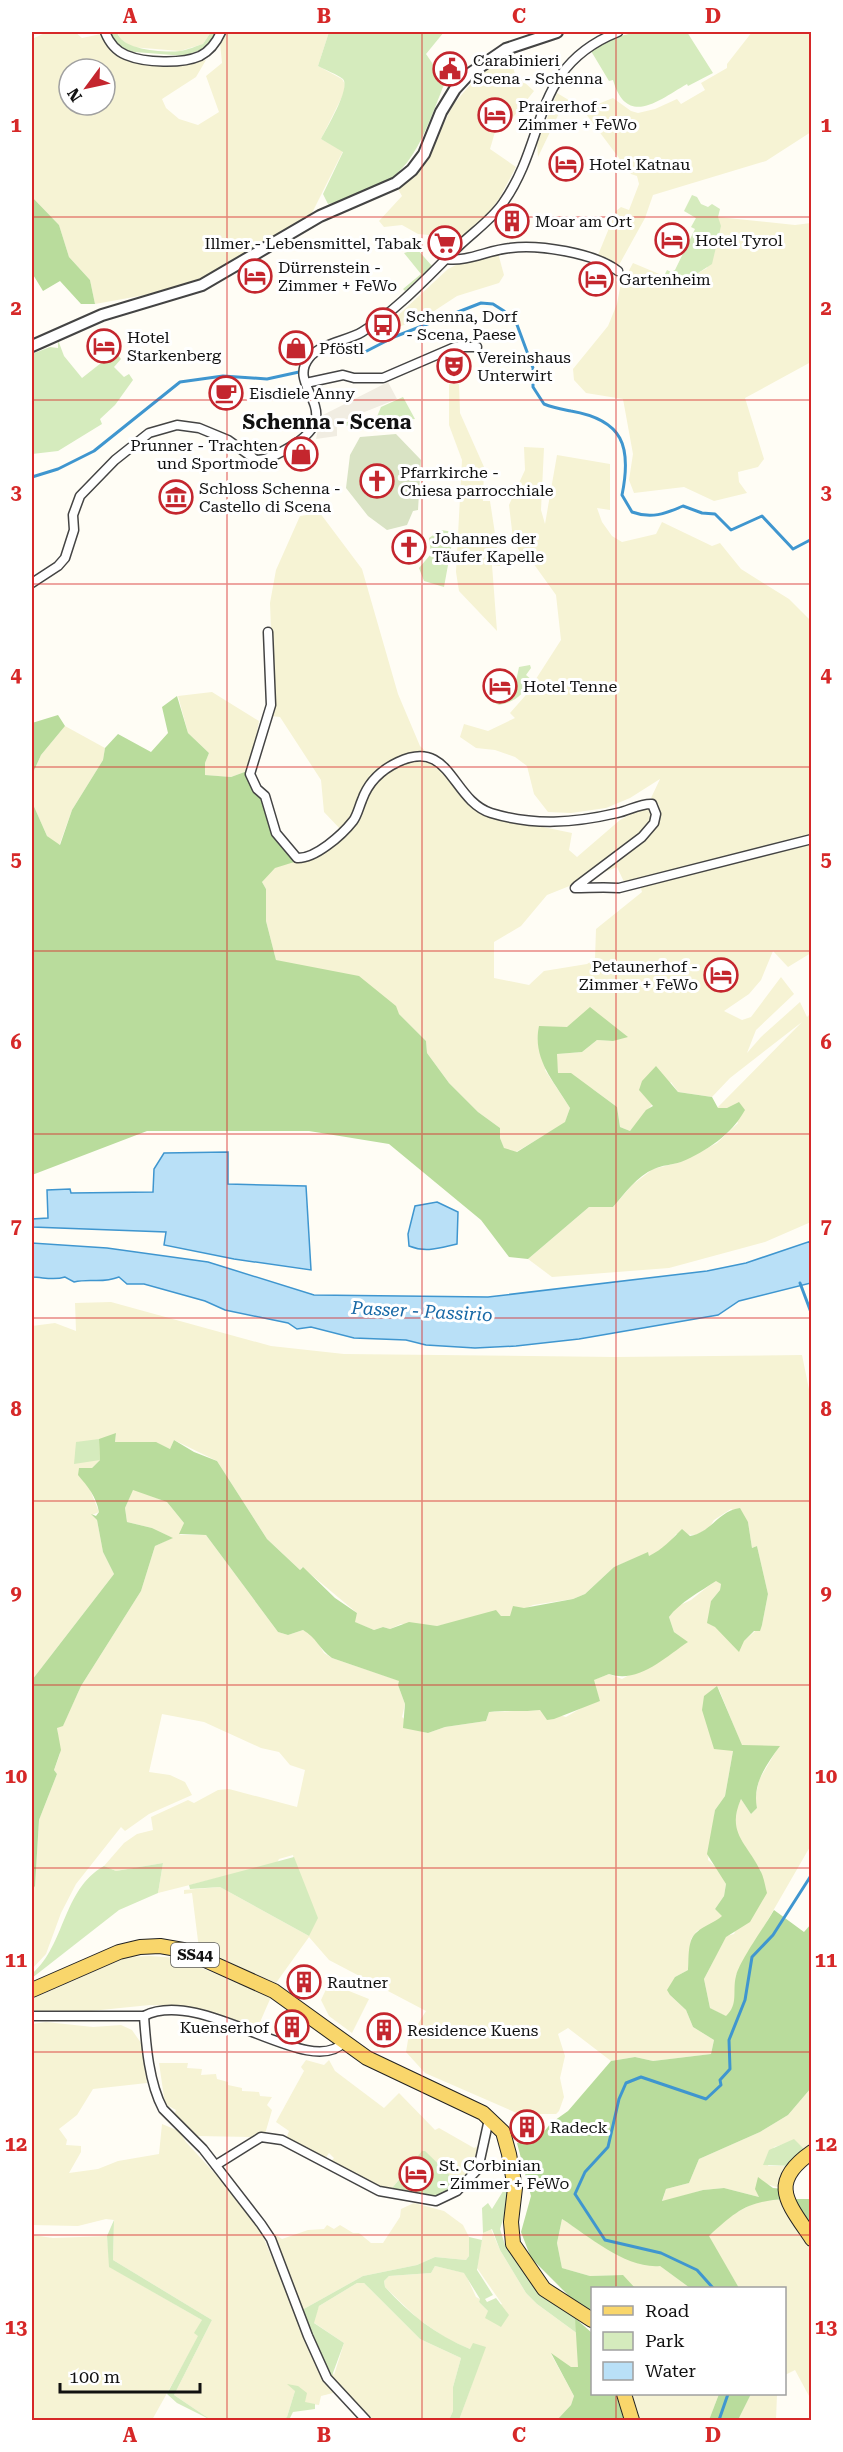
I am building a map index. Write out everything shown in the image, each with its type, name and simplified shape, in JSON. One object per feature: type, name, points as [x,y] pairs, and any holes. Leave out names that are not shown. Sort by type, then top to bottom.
[{"type":"main road","name":"SS44","points":[[32,1990],[119,1952],[140,1947],[171,1948],[202,1958],[274,1991],[344,2042],[385,2067],[476,2109],[489,2119],[505,2138],[515,2188],[511,2222],[513,2244],[544,2289],[591,2319]]},
{"type":"main road","points":[[812,2152],[788,2173],[784,2189],[786,2199],[812,2238]]},
{"type":"main road","points":[[624,2395],[632,2421]]},
{"type":"street","points":[[105,32],[111,43],[127,56],[174,60],[201,56],[212,47],[221,32]]},
{"type":"street","points":[[32,346],[102,315],[202,285],[320,216],[396,183],[412,171],[424,154],[441,112],[461,82],[492,57],[520,43],[557,32]]},
{"type":"street","points":[[32,583],[58,566],[65,558],[74,530],[73,515],[80,496],[115,460],[149,433],[177,425],[199,428],[228,440],[256,460],[271,457],[307,437],[315,425],[317,416],[306,379],[306,364],[313,354],[370,327],[487,222],[509,194],[529,149],[547,96],[568,64],[590,44],[618,32]]},
{"type":"street","points":[[446,259],[458,260],[511,248],[555,249],[587,258],[618,271]]},
{"type":"street","points":[[306,379],[341,375],[354,378],[383,378],[455,347],[477,346]]},
{"type":"street","points":[[268,632],[271,705],[250,774],[257,789],[265,796],[276,833],[297,858],[314,854],[354,820],[366,788],[378,776],[397,762],[424,755],[436,760],[447,770],[474,804],[517,821],[565,823],[651,804],[657,814],[648,831],[577,886],[578,888],[587,885],[627,886],[812,839]]},
{"type":"street","points":[[32,2016],[144,2016],[155,2010],[185,2009],[313,2053],[334,2050],[344,2042]]},
{"type":"street","points":[[144,2016],[145,2038],[158,2099],[163,2109],[216,2165],[271,2239],[308,2336],[327,2378],[366,2421]]},
{"type":"street","points":[[216,2165],[261,2137],[282,2140],[379,2191],[418,2199],[436,2200],[452,2194],[478,2169],[489,2119]]},
{"type":"shaded area","points":[[47,32],[75,32],[82,38],[101,34],[108,48],[118,57],[131,62],[181,65],[206,60],[196,77],[162,99],[166,108],[179,119],[198,125],[219,112],[206,76],[222,63],[220,43],[224,32],[329,32],[318,66],[342,79],[345,84],[344,93],[321,139],[343,151],[310,217],[196,283],[162,292],[95,304],[90,280],[69,257],[59,225],[32,197],[32,39]]},
{"type":"shaded area","points":[[117,32],[211,32],[203,44],[180,51],[131,47],[120,38]]},
{"type":"shaded area","points":[[752,32],[811,32],[811,132],[766,161],[653,195],[645,218],[619,265],[596,260],[616,211],[621,207],[629,210],[639,184],[637,176],[631,174],[583,110],[613,98],[631,111],[638,113],[655,109],[677,99],[681,104],[705,90],[701,83],[727,68],[727,64]]},
{"type":"shaded area","points":[[510,56],[515,74],[534,91],[514,116],[498,132],[495,132],[490,149],[516,167],[499,199],[487,215],[459,240],[456,240],[448,225],[429,235],[418,234],[402,225],[384,227],[379,221],[402,196],[398,189],[425,162],[453,105],[480,73]]},
{"type":"shaded area","points":[[557,93],[577,105],[572,114],[561,109],[538,157],[537,144]]},
{"type":"shaded area","points":[[718,217],[795,225],[811,223],[811,362],[745,398],[764,459],[758,467],[738,472],[739,482],[747,493],[714,501],[684,487],[634,493],[629,480],[633,454],[623,399],[586,393],[574,380],[573,369],[608,326],[617,304],[622,277],[625,278],[633,263],[664,276],[695,275],[707,268]]},
{"type":"shaded area","points":[[498,253],[504,275],[499,283],[457,296],[428,315],[399,327],[391,322],[448,269],[464,261]]},
{"type":"shaded area","points":[[388,382],[397,399],[337,423],[337,436],[316,439],[321,416]]},
{"type":"shaded area","points":[[449,384],[459,384],[460,413],[484,467],[483,501],[490,501],[500,566],[492,565],[497,631],[459,591],[456,572],[462,460],[449,425]]},
{"type":"shaded area","points":[[524,447],[544,448],[541,510],[545,524],[557,455],[610,464],[610,510],[597,508],[602,522],[612,536],[622,542],[656,534],[662,522],[712,546],[720,543],[741,569],[789,599],[811,621],[811,953],[788,967],[773,951],[761,980],[749,994],[724,1011],[742,1020],[751,1017],[781,977],[794,994],[756,1030],[747,1053],[761,1037],[800,1002],[807,1017],[811,1013],[811,1222],[765,1242],[669,1268],[552,1277],[528,1259],[589,1207],[613,1207],[632,1185],[653,1169],[681,1162],[717,1143],[738,1123],[727,1108],[717,1108],[802,1022],[730,1078],[712,1097],[678,1092],[671,1082],[630,1131],[620,1127],[617,1107],[594,1090],[558,1073],[556,1055],[545,1070],[570,1108],[565,1123],[516,1152],[504,1149],[500,1138],[500,1128],[478,1112],[449,1083],[427,1053],[426,1041],[399,1014],[276,960],[266,921],[266,889],[262,882],[267,875],[275,867],[304,859],[342,831],[324,812],[321,780],[280,717],[271,716],[274,709],[270,603],[276,570],[300,516],[320,513],[362,569],[398,694],[420,746],[495,817],[572,833],[569,850],[577,857],[620,820],[644,807],[650,807],[655,828],[660,819],[659,805],[651,798],[660,779],[630,798],[606,808],[571,813],[548,812],[534,794],[527,766],[515,757],[495,750],[476,748],[460,737],[464,724],[488,731],[515,718],[510,713],[525,696],[561,640],[556,595],[528,556],[523,558],[513,539],[509,505],[525,470]],"holes":[[[617,867],[625,884],[640,885],[642,892],[596,929],[595,959],[587,964],[544,971],[529,985],[494,978],[494,942],[521,926],[547,895]],[[590,1008],[613,1041],[597,1040],[582,1052],[557,1054]]]},
{"type":"shaded area","points":[[212,692],[259,721],[250,770],[231,777],[204,775],[209,753],[188,733],[178,696]]},
{"type":"shaded area","points":[[65,726],[105,748],[103,760],[72,810],[59,846],[47,836],[32,802],[32,775],[41,755]]},
{"type":"shaded area","points":[[111,1302],[271,1346],[344,1354],[615,1357],[802,1355],[812,1404],[811,1845],[736,1975],[735,2001],[732,2011],[727,2017],[710,2008],[704,1979],[726,1936],[734,1934],[761,1871],[738,1836],[735,1823],[737,1808],[741,1799],[751,1814],[757,1808],[755,1799],[759,1780],[779,1746],[742,1746],[718,1687],[733,1751],[725,1796],[715,1810],[708,1860],[718,1869],[726,1884],[724,1896],[715,1909],[723,1916],[712,1925],[697,1931],[691,1939],[688,1970],[675,1977],[670,1995],[686,2010],[693,2027],[714,2040],[711,2054],[653,2061],[635,2057],[611,2061],[568,2028],[558,2034],[565,2056],[560,2078],[564,2097],[559,2111],[556,2114],[519,2114],[425,2073],[406,2052],[408,2040],[426,2011],[329,1960],[309,1937],[276,1983],[199,1949],[192,1893],[184,1894],[184,1890],[220,1887],[309,1936],[293,1855],[279,1859],[277,1863],[158,1893],[163,1863],[116,1871],[104,1866],[124,1843],[137,1834],[153,1830],[151,1817],[188,1800],[194,1803],[218,1790],[229,1789],[297,1807],[305,1770],[290,1765],[279,1752],[261,1748],[204,1722],[162,1714],[149,1772],[170,1775],[185,1782],[192,1795],[149,1814],[125,1831],[121,1827],[76,1884],[61,1913],[46,1954],[32,1969],[32,1891],[35,1886],[39,1820],[57,1774],[54,1770],[60,1754],[57,1727],[63,1725],[81,1686],[141,1591],[155,1546],[172,1538],[152,1528],[127,1522],[125,1508],[133,1489],[167,1502],[184,1523],[180,1535],[206,1535],[278,1632],[288,1635],[303,1630],[313,1635],[324,1653],[332,1658],[400,1681],[398,1685],[405,1704],[402,1717],[416,1730],[428,1733],[445,1727],[486,1721],[489,1712],[541,1710],[566,1717],[588,1704],[600,1701],[593,1680],[609,1674],[622,1679],[687,1642],[674,1632],[669,1617],[676,1607],[691,1600],[716,1580],[721,1584],[720,1590],[711,1601],[744,1641],[762,1625],[768,1594],[757,1546],[752,1548],[748,1522],[731,1509],[714,1520],[709,1528],[696,1535],[676,1534],[670,1543],[656,1553],[649,1556],[648,1553],[614,1567],[585,1594],[573,1599],[533,1605],[510,1616],[501,1616],[498,1613],[437,1626],[401,1624],[390,1629],[383,1627],[374,1630],[354,1622],[357,1613],[302,1567],[300,1570],[267,1539],[217,1461],[174,1440],[170,1449],[157,1443],[115,1442],[116,1433],[100,1460],[92,1468],[89,1487],[99,1512],[92,1515],[97,1520],[103,1552],[114,1574],[32,1680],[32,1326],[55,1323],[76,1331],[75,1303]]},
{"type":"shaded area","points":[[127,1957],[178,1958],[271,1997],[257,2029],[179,2006],[150,2005],[71,2013],[32,2013],[32,1999]]},
{"type":"shaded area","points":[[329,1983],[369,1999],[352,2033],[329,2016],[321,2000]]},
{"type":"shaded area","points":[[46,2022],[93,2027],[121,2025],[132,2030],[141,2043],[147,2083],[93,2089],[77,2115],[59,2129],[67,2140],[66,2145],[81,2146],[81,2152],[69,2173],[98,2169],[118,2161],[159,2154],[162,2124],[179,2131],[186,2142],[261,2224],[264,2239],[295,2311],[334,2375],[344,2343],[313,2322],[319,2306],[357,2283],[364,2283],[420,2339],[461,2358],[453,2387],[453,2411],[449,2420],[378,2420],[365,2417],[335,2389],[333,2393],[321,2396],[319,2405],[305,2403],[295,2391],[287,2417],[283,2420],[211,2420],[174,2395],[212,2320],[113,2260],[114,2220],[106,2219],[78,2226],[32,2225],[32,2024]]},
{"type":"shaded area","points":[[306,2060],[324,2065],[329,2060],[335,2071],[384,2108],[399,2093],[435,2130],[439,2128],[474,2148],[484,2143],[478,2169],[462,2187],[400,2178],[389,2192],[330,2163],[334,2158],[329,2153],[325,2159],[286,2139],[289,2131],[276,2122],[304,2071],[301,2067]]},
{"type":"shaded area","points":[[159,2063],[188,2063],[187,2068],[202,2069],[201,2075],[216,2074],[217,2079],[228,2082],[228,2085],[242,2088],[242,2091],[259,2092],[260,2096],[272,2097],[267,2105],[272,2110],[265,2134],[252,2137],[196,2136],[174,2115],[176,2110],[165,2104]]},
{"type":"shaded area","points":[[811,2088],[811,2152],[784,2144],[774,2147],[768,2166],[793,2166],[784,2189],[766,2184],[759,2197],[724,2188],[703,2190],[662,2202],[666,2189],[689,2183],[699,2159],[760,2132],[788,2115]]},
{"type":"shaded area","points":[[786,2199],[811,2251],[811,2395],[809,2396],[795,2370],[786,2374],[786,2287],[738,2287],[708,2236],[730,2216],[758,2201]]},
{"type":"shaded area","points":[[414,2203],[444,2211],[463,2225],[469,2237],[469,2256],[466,2260],[435,2257],[417,2265],[363,2276],[302,2310],[270,2231],[282,2239],[308,2230],[324,2229],[327,2225],[334,2229],[340,2225],[353,2233],[359,2233],[371,2243],[383,2243],[400,2217],[401,2209]]},
{"type":"shaded area","points":[[562,2219],[605,2247],[660,2266],[689,2287],[633,2287],[622,2275],[590,2276],[562,2268],[557,2243]]},
{"type":"shaded area","points":[[491,2229],[500,2250],[526,2293],[537,2304],[578,2334],[578,2367],[571,2368],[551,2354],[574,2396],[571,2405],[557,2420],[459,2420],[485,2347],[470,2349],[449,2340],[418,2319],[385,2287],[384,2281],[389,2276],[431,2273],[435,2266],[465,2273],[476,2297],[480,2299],[479,2302],[488,2311],[502,2304],[477,2268],[483,2233]]},
{"type":"shaded area","points":[[32,2235],[53,2238],[107,2236],[110,2267],[202,2320],[199,2336],[152,2420],[32,2420]]},
{"type":"shaded area","points":[[630,2395],[719,2395],[709,2420],[638,2420]]},
{"type":"shaded area","points":[[750,2395],[777,2395],[776,2420],[738,2420]]},
{"type":"green space","points":[[109,32],[117,32],[126,43],[144,49],[173,51],[186,50],[203,44],[211,32],[217,32],[205,48],[185,56],[123,51],[113,41]]},
{"type":"green space","points":[[329,32],[444,32],[426,54],[445,82],[427,128],[407,163],[377,188],[328,204],[323,194],[343,152],[321,139],[341,99],[345,84],[340,77],[318,66]]},
{"type":"green space","points":[[637,32],[687,32],[713,73],[645,106],[635,107],[627,103],[619,95],[613,80],[609,81],[591,51],[612,38]]},
{"type":"green space","points":[[692,195],[697,197],[701,204],[708,207],[712,204],[720,209],[718,217],[721,226],[712,264],[695,275],[664,276],[667,270],[671,272],[675,270],[695,229],[691,227],[696,218],[684,211]]},
{"type":"green space","points":[[32,197],[59,225],[69,257],[90,280],[95,304],[81,304],[60,281],[43,291],[32,273]]},
{"type":"green space","points":[[417,249],[432,266],[405,291],[403,289],[421,274],[404,253]]},
{"type":"green space","points":[[58,340],[64,356],[82,378],[115,352],[121,359],[114,367],[124,377],[129,374],[133,380],[115,405],[100,419],[102,424],[58,451],[32,454],[32,354],[50,347],[58,348]]},
{"type":"green space","points":[[403,397],[415,419],[342,426],[342,423],[376,419],[381,407]]},
{"type":"green space","points":[[396,434],[421,460],[418,510],[413,511],[407,525],[387,530],[368,516],[346,488],[350,455],[360,437]]},
{"type":"green space","points":[[441,530],[454,532],[444,587],[424,581],[419,568],[431,554],[429,538]]},
{"type":"green space","points":[[530,665],[531,668],[526,675],[532,680],[522,693],[505,703],[499,705],[495,703],[515,686],[519,667]]},
{"type":"green space","points":[[177,696],[188,733],[209,753],[205,763],[205,775],[231,777],[250,770],[265,796],[276,833],[304,859],[275,868],[262,882],[266,889],[266,921],[276,960],[359,976],[396,1006],[399,1014],[426,1041],[427,1053],[449,1083],[478,1112],[500,1128],[500,1138],[504,1148],[517,1152],[565,1122],[570,1108],[551,1079],[542,1059],[538,1038],[539,1026],[567,1027],[590,1007],[628,1037],[613,1041],[597,1040],[582,1052],[557,1054],[558,1073],[571,1073],[617,1107],[620,1127],[630,1131],[646,1110],[653,1106],[639,1090],[642,1081],[656,1066],[678,1092],[712,1097],[718,1108],[727,1108],[739,1102],[745,1110],[733,1127],[700,1153],[681,1162],[657,1168],[642,1176],[613,1207],[589,1207],[528,1259],[509,1257],[481,1220],[389,1144],[309,1131],[147,1131],[32,1175],[32,802],[47,836],[60,845],[72,810],[103,760],[105,748],[118,734],[151,752],[168,733],[162,707]]},
{"type":"green space","points":[[58,715],[65,726],[41,755],[32,775],[32,723]]},
{"type":"green space","points":[[116,1433],[115,1442],[156,1442],[170,1449],[174,1440],[194,1452],[217,1461],[267,1539],[300,1570],[303,1567],[335,1598],[357,1613],[355,1622],[374,1630],[383,1627],[390,1629],[409,1622],[437,1626],[496,1610],[501,1616],[510,1616],[513,1606],[524,1608],[573,1599],[585,1594],[614,1567],[648,1552],[649,1556],[659,1550],[682,1529],[690,1536],[698,1534],[726,1513],[740,1508],[748,1522],[752,1548],[757,1546],[768,1594],[762,1625],[760,1631],[754,1631],[744,1641],[739,1652],[715,1627],[707,1623],[711,1601],[720,1590],[721,1584],[716,1581],[684,1602],[669,1617],[674,1632],[688,1642],[650,1668],[630,1675],[609,1674],[594,1680],[600,1701],[547,1720],[540,1710],[496,1711],[489,1712],[486,1721],[445,1727],[428,1733],[403,1728],[405,1704],[398,1685],[399,1681],[332,1658],[303,1630],[288,1635],[278,1632],[206,1535],[179,1534],[184,1523],[167,1502],[133,1490],[125,1508],[127,1522],[152,1528],[173,1538],[155,1546],[141,1591],[81,1686],[63,1726],[57,1728],[61,1750],[54,1770],[57,1774],[39,1820],[35,1886],[32,1891],[32,1680],[114,1574],[103,1552],[97,1520],[91,1514],[96,1516],[99,1512],[96,1501],[78,1475],[79,1468],[92,1468],[100,1460],[99,1439]]},
{"type":"green space","points":[[99,1439],[100,1460],[74,1464],[76,1442]]},
{"type":"green space","points":[[717,1686],[742,1745],[780,1746],[758,1783],[757,1808],[751,1814],[741,1799],[736,1821],[740,1837],[761,1873],[767,1893],[750,1922],[726,1937],[704,1979],[710,2008],[726,2016],[730,2011],[734,2002],[738,1969],[774,1910],[804,1932],[811,1924],[811,2088],[788,2115],[760,2132],[699,2159],[689,2183],[666,2189],[662,2201],[703,2190],[724,2188],[759,2197],[755,2189],[758,2177],[773,2188],[784,2189],[786,2199],[762,2202],[743,2209],[709,2236],[738,2287],[689,2287],[660,2266],[647,2266],[621,2257],[562,2219],[557,2243],[562,2268],[590,2276],[623,2275],[634,2287],[591,2287],[591,2310],[569,2296],[531,2258],[521,2232],[531,2196],[517,2143],[539,2138],[551,2123],[568,2111],[611,2061],[635,2057],[653,2061],[711,2054],[714,2040],[693,2027],[686,2010],[667,1990],[675,1977],[688,1970],[689,1949],[694,1935],[722,1916],[715,1909],[724,1896],[726,1884],[707,1854],[715,1810],[725,1796],[733,1751],[714,1749],[702,1710],[704,1696]]},
{"type":"green space","points":[[294,1857],[318,1918],[309,1936],[220,1887],[190,1889],[189,1885]]},
{"type":"green space","points":[[163,1863],[158,1893],[119,1910],[32,1978],[32,1974],[52,1948],[72,1903],[90,1876],[104,1866],[116,1871]]},
{"type":"green space","points":[[794,2139],[809,2154],[793,2166],[763,2165],[769,2150]]},
{"type":"green space","points":[[422,2151],[425,2151],[462,2187],[436,2201],[389,2192]]},
{"type":"green space","points":[[508,2176],[507,2207],[500,2229],[505,2245],[537,2292],[575,2318],[578,2334],[537,2304],[526,2293],[500,2250],[492,2229],[483,2233],[482,2208],[488,2203],[492,2209],[505,2188],[502,2184]]},
{"type":"green space","points":[[786,2199],[811,2199],[811,2238]]},
{"type":"green space","points":[[114,2220],[113,2260],[212,2320],[174,2395],[211,2420],[177,2403],[167,2394],[198,2336],[194,2333],[202,2320],[109,2267],[107,2236]]},
{"type":"green space","points":[[469,2237],[482,2240],[477,2270],[493,2295],[485,2299],[487,2302],[496,2298],[509,2315],[501,2327],[485,2318],[488,2311],[479,2302],[480,2299],[464,2273],[435,2266],[431,2273],[389,2276],[384,2281],[385,2287],[404,2306],[434,2330],[470,2349],[473,2343],[486,2347],[459,2420],[449,2420],[453,2411],[453,2387],[461,2358],[420,2339],[364,2283],[357,2283],[319,2306],[314,2323],[344,2343],[330,2381],[302,2310],[363,2276],[417,2265],[435,2257],[466,2260],[469,2256]]},
{"type":"green space","points":[[575,2318],[591,2332],[591,2395],[616,2395],[624,2420],[557,2420],[571,2405],[574,2396],[551,2353],[571,2367],[578,2367]]},
{"type":"green space","points":[[287,2384],[298,2386],[307,2393],[305,2402],[315,2404],[315,2409],[293,2412],[289,2420],[283,2420],[287,2417],[295,2391]]},
{"type":"green space","points":[[719,2395],[750,2395],[738,2420],[709,2420]]},
{"type":"water","points":[[228,1152],[228,1184],[306,1186],[311,1270],[234,1259],[164,1245],[166,1232],[32,1227],[32,1219],[48,1218],[47,1190],[70,1189],[71,1193],[153,1192],[154,1169],[164,1153]]},
{"type":"water","points":[[437,1202],[458,1212],[457,1244],[427,1249],[409,1246],[408,1234],[415,1206]]},
{"type":"water","name":"Passer - Passirio","points":[[811,1241],[811,1283],[739,1301],[718,1315],[579,1339],[475,1348],[426,1345],[406,1340],[354,1338],[311,1327],[297,1329],[288,1323],[225,1310],[205,1301],[144,1284],[127,1284],[119,1277],[74,1282],[65,1277],[52,1279],[32,1277],[32,1243],[107,1248],[208,1262],[314,1295],[488,1297],[707,1271],[746,1263]]},
{"type":"waterway","points":[[359,355],[394,337],[481,303],[493,304],[516,322],[533,368],[533,387],[544,404],[589,415],[613,429],[620,438],[626,462],[622,495],[632,512],[658,515],[683,506],[702,513],[715,514],[731,530],[762,516],[793,549],[812,539]]},
{"type":"waterway","points":[[32,477],[58,469],[94,451],[180,382],[223,376],[267,379],[299,372]]},
{"type":"waterway","points":[[800,1283],[812,1315]]},
{"type":"waterway","points":[[712,2287],[697,2270],[661,2253],[605,2240],[575,2194],[585,2172],[608,2147],[619,2099],[626,2083],[641,2077],[706,2099],[721,2085],[720,2080],[730,2069],[729,2040],[745,2000],[752,1957],[773,1935],[812,1874]]},
{"type":"waterway","points":[[719,2420],[728,2395]]},
{"type":"place","name":"Carabinieri Scena - Schenna","points":[[450,69]]},
{"type":"place","name":"Prairerhof - Zimmer + FeWo","points":[[495,115]]},
{"type":"place","name":"Hotel Katnau","points":[[566,164]]},
{"type":"place","name":"Moar am Ort","points":[[512,221]]},
{"type":"place","name":"Hotel Tyrol","points":[[672,240]]},
{"type":"place","name":"Illmer - Lebensmittel, Tabak","points":[[445,243]]},
{"type":"place","name":"Dürrenstein - Zimmer + FeWo","points":[[255,276]]},
{"type":"place","name":"Gartenheim","points":[[596,279]]},
{"type":"place","name":"Schenna, Dorf - Scena, Paese","points":[[383,325]]},
{"type":"place","name":"Hotel Starkenberg","points":[[104,346]]},
{"type":"place","name":"Pföstl","points":[[296,348]]},
{"type":"place","name":"Vereinshaus Unterwirt","points":[[454,366]]},
{"type":"place","name":"Eisdiele Anny","points":[[226,393]]},
{"type":"place","name":"Prunner - Trachten und Sportmode","points":[[301,454]]},
{"type":"place","name":"Pfarrkirche - Chiesa parrocchiale","points":[[377,481]]},
{"type":"place","name":"Schloss Schenna - Castello di Scena","points":[[176,497]]},
{"type":"place","name":"Johannes der Täufer Kapelle","points":[[409,547]]},
{"type":"place","name":"Hotel Tenne","points":[[500,686]]},
{"type":"place","name":"Petaunerhof - Zimmer + FeWo","points":[[721,975]]},
{"type":"place","name":"Rautner","points":[[304,1982]]},
{"type":"place","name":"Kuenserhof","points":[[292,2027]]},
{"type":"place","name":"Residence Kuens","points":[[384,2030]]},
{"type":"place","name":"Radeck","points":[[527,2127]]},
{"type":"place","name":"St. Corbinian - Zimmer + FeWo","points":[[416,2174]]},
{"type":"district","name":"Schenna - Scena","points":[[327,422]]}]
